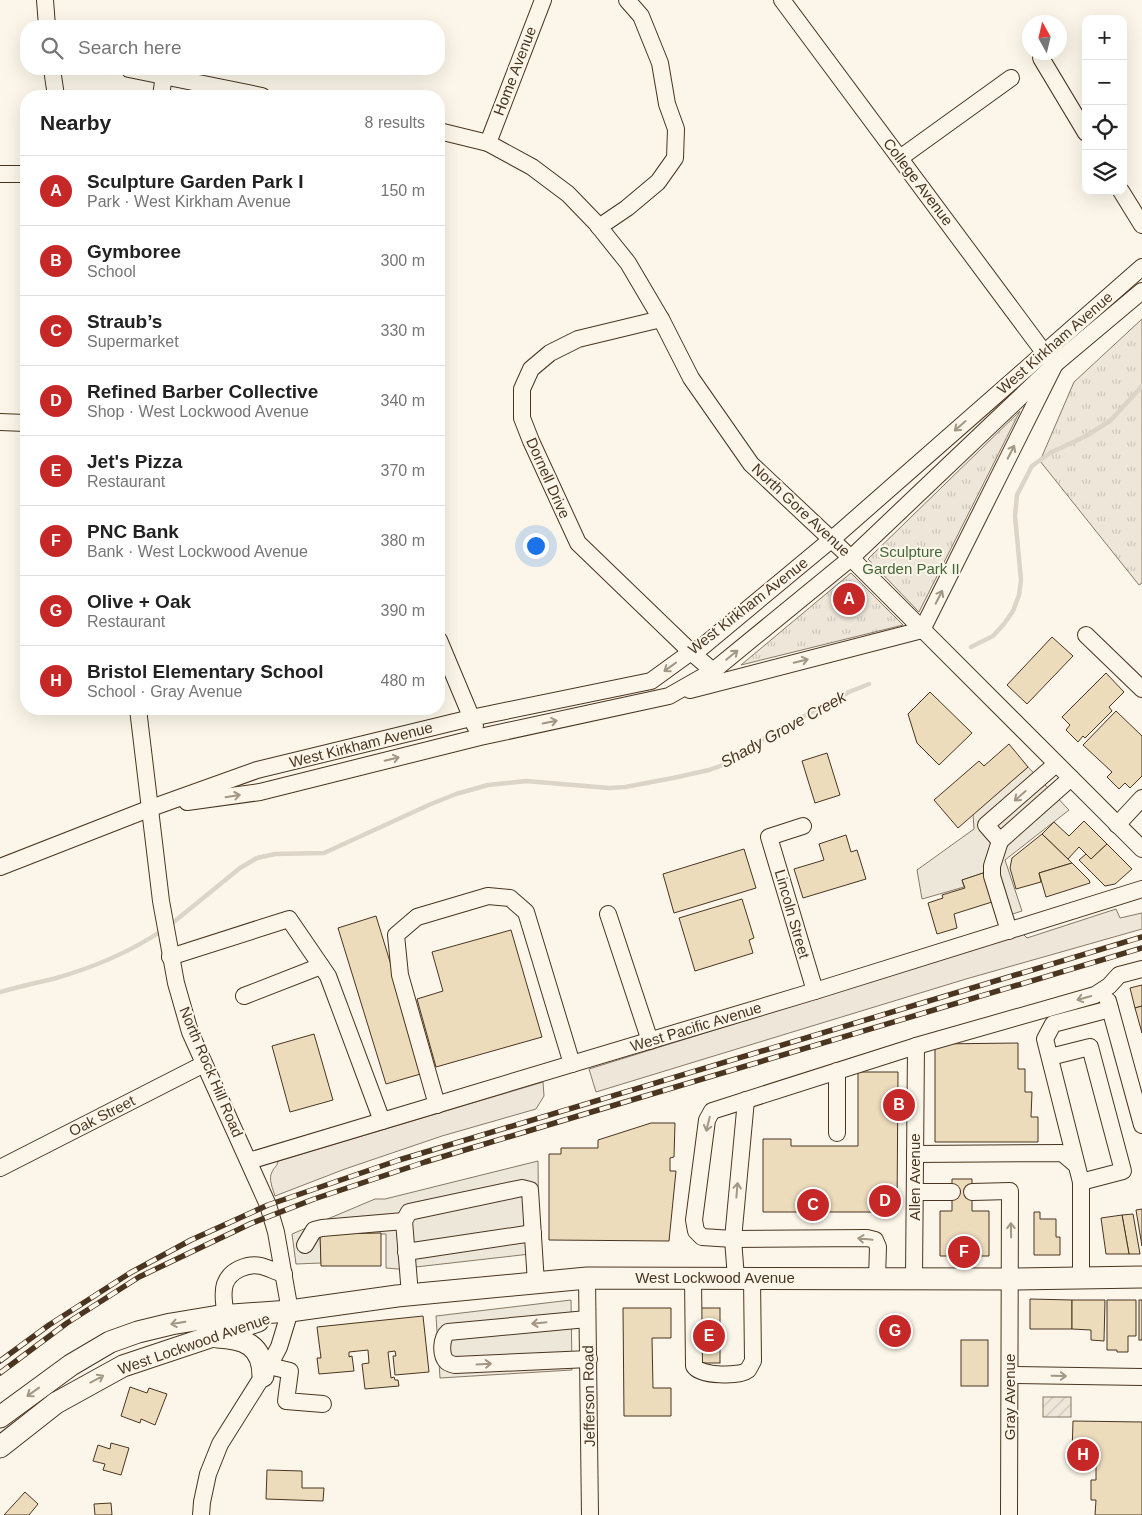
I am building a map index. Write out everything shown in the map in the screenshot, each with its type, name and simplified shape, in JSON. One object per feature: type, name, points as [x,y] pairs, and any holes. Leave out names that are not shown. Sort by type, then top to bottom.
[{"type":"main road","name":"West Lockwood Avenue","points":[[0,1417],[71,1364],[110,1342],[162,1326],[226,1315],[290,1311],[410,1295],[587,1278],[1011,1279],[1142,1277]]},
{"type":"main road","name":"West Lockwood Avenue","points":[[0,1447],[56,1403],[123,1366],[290,1311]]},
{"type":"main road","points":[[211,1336],[228,1337],[243,1341],[253,1347],[262,1360],[266,1371]]},
{"type":"street","points":[[45,0],[47,20]]},
{"type":"street","name":"Home Avenue","points":[[488,143],[542,0]]},
{"type":"street","points":[[599,227],[628,208],[658,182],[675,158],[676,129],[667,104],[660,63],[641,16],[627,0]]},
{"type":"street","name":"College Avenue","points":[[782,0],[1044,352],[1055,364]]},
{"type":"street","points":[[1042,60],[1082,126]]},
{"type":"street","points":[[53,75],[55,90]]},
{"type":"street","points":[[162,90],[164,75],[234,90]]},
{"type":"street","points":[[900,158],[1011,78]]},
{"type":"street","name":"North Gore Avenue","points":[[445,132],[488,143],[532,167],[568,194],[599,227],[628,263],[661,319],[691,378],[751,464],[832,539],[1142,849]]},
{"type":"street","points":[[0,174],[20,174]]},
{"type":"street","points":[[1123,195],[1142,226]]},
{"type":"street","name":"West Kirkham Avenue","points":[[0,867],[151,808],[257,770],[471,718],[650,681],[691,652],[702,647],[832,539],[1142,267]]},
{"type":"street","name":"West Kirkham Avenue","points":[[151,808],[260,792],[480,737],[669,696],[713,671],[851,558],[1055,364],[1142,291]]},
{"type":"street","name":"Dornell Drive","points":[[661,319],[578,339],[550,352],[531,369],[522,389],[522,418],[578,543],[713,671]]},
{"type":"street","points":[[669,696],[922,630],[1055,364]]},
{"type":"street","points":[[0,422],[20,422]]},
{"type":"street","points":[[1086,635],[1142,689]]},
{"type":"street","points":[[445,655],[480,737]]},
{"type":"street","name":"North Rock Hill Road","points":[[139,715],[169,951],[182,1007],[204,1064],[268,1205],[276,1232],[290,1311]]},
{"type":"street","points":[[1000,841],[986,825],[1056,764]]},
{"type":"street","points":[[1009,931],[992,876],[992,866],[1000,841],[1071,778]]},
{"type":"street","points":[[1117,825],[1142,798]]},
{"type":"street","name":"Lincoln Street","points":[[803,826],[769,837],[815,991]]},
{"type":"street","name":"West Pacific Avenue","points":[[249,1161],[815,991],[1142,889]]},
{"type":"street","points":[[437,1105],[400,975],[396,935],[417,917],[488,896],[510,898],[526,912],[572,1064]]},
{"type":"street","points":[[608,914],[650,1041]]},
{"type":"street","points":[[169,951],[289,919],[328,976],[382,1121]]},
{"type":"street","points":[[244,996],[321,966]]},
{"type":"street","points":[[877,1278],[878,1247],[875,1240],[867,1238],[733,1239],[702,1237],[696,1232],[694,1220],[707,1120],[712,1111],[916,1046],[1095,994],[1104,989],[1119,975],[1142,969]]},
{"type":"street","points":[[1104,989],[1136,1077],[1142,1125]]},
{"type":"street","points":[[1081,1278],[1081,1182],[1045,1039],[1053,1024],[1110,1009]]},
{"type":"street","name":"Allen Avenue","points":[[914,1278],[916,1046]]},
{"type":"street","points":[[1050,1058],[1090,1047],[1124,1171],[1081,1182]]},
{"type":"street","name":"Oak Street","points":[[0,1168],[204,1064]]},
{"type":"street","points":[[837,1071],[837,1133]]},
{"type":"street","points":[[693,1278],[694,1366],[701,1372],[740,1374],[748,1370],[753,1362],[744,1278],[733,1239],[746,1100]]},
{"type":"street","points":[[915,1154],[1062,1153],[1075,1164]]},
{"type":"street","points":[[410,1295],[404,1221],[409,1212],[522,1188],[530,1190],[536,1283]]},
{"type":"street","name":"Gray Avenue","points":[[972,1192],[1010,1191],[1009,1515]]},
{"type":"street","points":[[915,1192],[952,1192]]},
{"type":"street","points":[[305,1245],[314,1230],[322,1228],[404,1221]]},
{"type":"street","points":[[406,1252],[533,1233]]},
{"type":"street","points":[[226,1315],[224,1300],[225,1282],[234,1272],[247,1265],[260,1266],[284,1274]]},
{"type":"street","name":"Jefferson Road","points":[[587,1278],[590,1515]]},
{"type":"street","points":[[201,1515],[208,1474],[220,1444],[279,1347],[290,1311]]},
{"type":"street","points":[[588,1319],[448,1332],[443,1340],[443,1355],[448,1362],[455,1366],[589,1359]]},
{"type":"street","points":[[266,1371],[290,1371],[286,1400],[323,1404]]},
{"type":"street","points":[[1010,1375],[1142,1377]]},
{"type":"green space","points":[[1142,319],[1142,583],[1139,585],[1040,461],[1074,382]]},
{"type":"green space","name":"Sculpture Garden Park II","points":[[1020,411],[919,612],[868,559]]},
{"type":"green space","points":[[851,573],[903,625],[741,665]]},
{"type":"green space","points":[[1116,909],[1120,918],[1142,913],[1142,929],[966,979],[596,1092],[589,1069],[1023,934],[1027,938]]},
{"type":"green space","points":[[543,1082],[544,1096],[536,1109],[442,1136],[345,1169],[275,1196],[270,1178],[278,1161]]},
{"type":"green space","points":[[1043,1397],[1071,1397],[1071,1417],[1043,1417]]},
{"type":"shaded area","points":[[1028,767],[1069,810],[1005,860],[1022,911],[997,919],[983,873],[962,880],[964,887],[922,899],[917,870],[974,829],[973,814]]},
{"type":"shaded area","points":[[538,1161],[539,1253],[398,1269],[386,1268],[386,1234],[320,1234],[321,1263],[296,1264],[292,1234],[375,1199],[385,1199]]},
{"type":"shaded area","points":[[571,1300],[572,1370],[440,1378],[436,1316]]},
{"type":"building","points":[[1052,637],[1073,656],[1027,704],[1007,685]]},
{"type":"building","points":[[1106,673],[1124,692],[1109,707],[1112,711],[1085,738],[1083,736],[1078,742],[1066,730],[1070,725],[1062,717]]},
{"type":"building","points":[[930,692],[972,733],[939,765],[917,743],[908,714]]},
{"type":"building","points":[[1116,711],[1142,736],[1142,776],[1130,788],[1125,783],[1119,789],[1107,777],[1112,772],[1083,745]]},
{"type":"building","points":[[1009,744],[1028,767],[958,828],[934,800],[979,761],[984,766]]},
{"type":"building","points":[[827,753],[840,795],[815,803],[802,761]]},
{"type":"building","points":[[1084,821],[1107,844],[1091,859],[1079,847],[1068,859],[1042,834],[1054,822],[1069,836]]},
{"type":"building","points":[[1042,834],[1072,863],[1039,873],[1041,882],[1016,889],[1010,868],[1012,858]]},
{"type":"building","points":[[846,835],[851,852],[857,850],[866,879],[803,898],[794,869],[824,860],[819,844]]},
{"type":"building","points":[[1107,844],[1132,869],[1115,884],[1105,886],[1079,860],[1086,854],[1091,859]]},
{"type":"building","points":[[744,849],[756,888],[674,913],[663,874]]},
{"type":"building","points":[[1072,863],[1090,883],[1046,897],[1039,873]]},
{"type":"building","points":[[983,873],[992,902],[954,914],[957,928],[937,934],[928,903],[943,898],[942,895],[965,888],[962,880]]},
{"type":"building","points":[[742,899],[754,938],[749,940],[753,953],[695,971],[679,918]]},
{"type":"building","points":[[376,916],[424,1073],[386,1084],[338,928]]},
{"type":"building","points":[[511,930],[542,1037],[436,1067],[417,999],[443,991],[432,952]]},
{"type":"building","points":[[1142,985],[1142,1006],[1135,1008],[1130,988]]},
{"type":"building","points":[[1142,1006],[1142,1033],[1135,1008]]},
{"type":"building","points":[[314,1034],[333,1100],[290,1112],[272,1046]]},
{"type":"building","points":[[1018,1043],[1018,1069],[1025,1069],[1025,1092],[1032,1092],[1031,1117],[1038,1117],[1038,1142],[935,1142],[935,1044]]},
{"type":"building","points":[[858,1072],[898,1072],[897,1212],[763,1212],[763,1139],[791,1139],[791,1146],[858,1146]]},
{"type":"building","points":[[651,1123],[675,1123],[674,1157],[670,1158],[670,1171],[676,1171],[669,1241],[549,1240],[549,1154],[561,1154],[561,1148],[598,1148],[598,1140]]},
{"type":"building","points":[[952,1179],[972,1179],[972,1211],[989,1211],[989,1256],[940,1256],[940,1211],[952,1211]]},
{"type":"building","points":[[1142,1209],[1142,1246],[1136,1210]]},
{"type":"building","points":[[1034,1212],[1040,1212],[1040,1219],[1056,1219],[1056,1237],[1060,1237],[1060,1255],[1034,1255]]},
{"type":"building","points":[[1133,1214],[1140,1254],[1129,1254],[1122,1215]]},
{"type":"building","points":[[1122,1215],[1129,1254],[1106,1254],[1101,1218]]},
{"type":"building","points":[[381,1233],[381,1266],[321,1266],[320,1234]]},
{"type":"building","points":[[1030,1299],[1072,1300],[1072,1329],[1030,1329]]},
{"type":"building","points":[[1072,1300],[1105,1300],[1104,1341],[1091,1340],[1091,1330],[1072,1329]]},
{"type":"building","points":[[1107,1300],[1136,1300],[1136,1336],[1128,1336],[1128,1352],[1107,1350]]},
{"type":"building","points":[[1139,1300],[1142,1300],[1142,1340],[1139,1340]]},
{"type":"building","points":[[623,1308],[671,1308],[671,1338],[652,1338],[653,1388],[671,1388],[671,1416],[624,1416]]},
{"type":"building","points":[[699,1308],[720,1308],[720,1363],[699,1363]]},
{"type":"building","points":[[423,1316],[429,1372],[395,1375],[393,1356],[396,1356],[395,1351],[388,1352],[391,1378],[394,1377],[395,1380],[398,1380],[399,1386],[365,1389],[362,1364],[369,1363],[368,1350],[349,1352],[349,1357],[352,1356],[354,1371],[319,1374],[317,1358],[321,1358],[317,1327]]},
{"type":"building","points":[[961,1340],[988,1340],[988,1386],[961,1386]]},
{"type":"building","points":[[130,1387],[147,1393],[149,1388],[167,1394],[155,1425],[141,1419],[140,1423],[121,1416]]},
{"type":"building","points":[[1073,1421],[1142,1422],[1142,1515],[1095,1515],[1096,1500],[1091,1500],[1091,1480],[1096,1480],[1096,1454],[1072,1454]]},
{"type":"building","points":[[111,1443],[129,1448],[121,1475],[103,1470],[105,1464],[93,1461],[98,1445],[110,1449]]},
{"type":"building","points":[[267,1470],[302,1471],[302,1488],[324,1488],[323,1501],[266,1499]]},
{"type":"building","points":[[25,1492],[38,1504],[29,1515],[4,1515]]},
{"type":"building","points":[[111,1503],[112,1515],[95,1515],[94,1504]]},
{"type":"waterway","name":"Shady Grove Creek","points":[[971,647],[993,636],[1013,611],[1019,595],[1021,580],[1015,516],[1017,495],[1032,466],[1050,453],[1088,435],[1111,420],[1142,386]]},
{"type":"waterway","name":"Shady Grove Creek","points":[[170,925],[240,868],[257,858],[275,854],[324,853],[431,804],[456,794],[488,785],[526,781],[609,788],[625,787],[709,770],[723,765],[771,734],[849,692],[869,684]]},
{"type":"waterway","name":"Shady Grove Creek","points":[[0,992],[82,970],[124,952],[163,930]]},
{"type":"railway","points":[[0,1361],[49,1325],[130,1273],[191,1240],[268,1205],[399,1160],[1142,937]]},
{"type":"railway","points":[[0,1373],[67,1323],[139,1277],[252,1223],[314,1199],[425,1162],[1142,948]]},
{"type":"place","name":"Sculpture Garden Park I","points":[[849,599]]},
{"type":"place","name":"Gymboree","points":[[899,1105]]},
{"type":"place","name":"Refined Barber Collective","points":[[885,1201]]},
{"type":"place","name":"Straub’s","points":[[813,1205]]},
{"type":"place","name":"PNC Bank","points":[[964,1252]]},
{"type":"place","name":"Olive + Oak","points":[[895,1331]]},
{"type":"place","name":"Jet's Pizza","points":[[709,1336]]},
{"type":"place","name":"Bristol Elementary School","points":[[1083,1455]]}]
